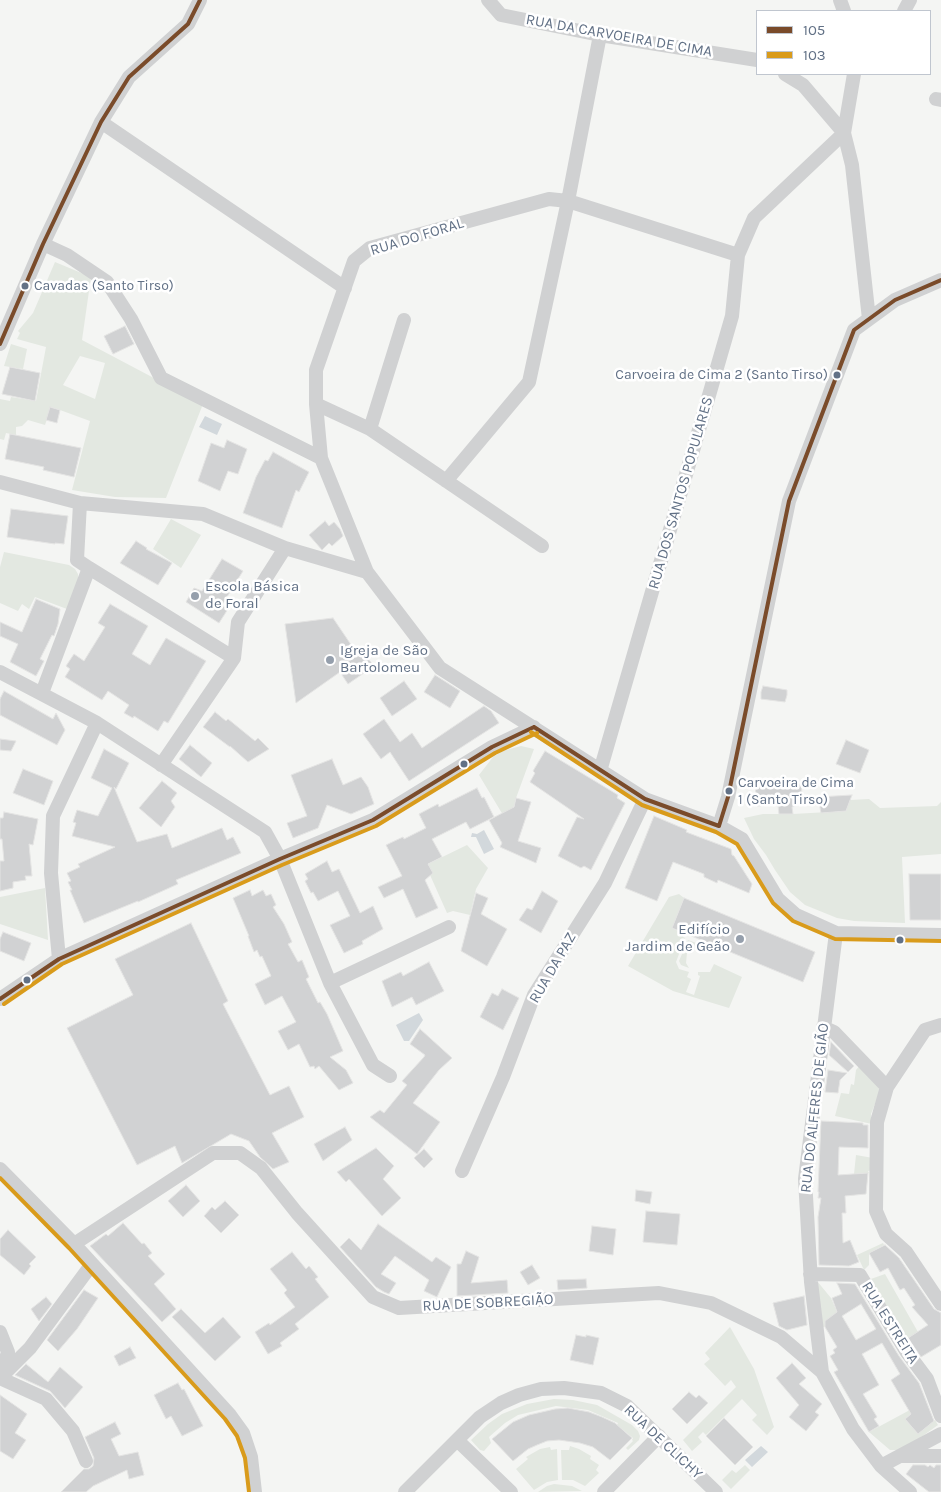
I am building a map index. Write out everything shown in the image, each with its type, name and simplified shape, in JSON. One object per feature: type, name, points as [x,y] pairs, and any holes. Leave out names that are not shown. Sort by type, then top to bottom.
[{"type":"street","points":[[0,344],[43,244],[102,122],[129,78],[188,24],[200,0]]},
{"type":"street","name":"RUA DA CARVOEIRA DE CIMA","points":[[488,0],[500,14],[600,35],[756,60]]},
{"type":"street","points":[[446,481],[529,382],[568,201],[600,35]]},
{"type":"street","points":[[786,75],[803,86],[844,133]]},
{"type":"street","points":[[854,75],[844,133],[852,165],[869,319]]},
{"type":"street","points":[[102,122],[345,288]]},
{"type":"street","name":"RUA DOS SANTOS POPULARES","points":[[600,771],[732,316],[738,255],[754,218],[844,133]]},
{"type":"street","name":"RUA DO FORAL","points":[[738,255],[568,201],[549,200],[370,248],[354,261],[316,370],[316,404],[320,458],[367,572],[440,668],[645,799],[720,826],[742,840],[778,899],[796,915],[836,933]]},
{"type":"street","points":[[43,244],[67,255],[107,282],[131,319],[161,378],[320,458]]},
{"type":"street","points":[[720,826],[728,797],[789,501],[854,330],[896,300],[941,280]]},
{"type":"street","points":[[370,429],[404,320]]},
{"type":"street","points":[[316,404],[370,429],[542,546]]},
{"type":"street","points":[[0,482],[80,503],[203,514],[285,548],[367,572]]},
{"type":"street","points":[[80,503],[77,560],[234,658]]},
{"type":"street","points":[[161,765],[234,658],[238,622],[285,548]]},
{"type":"street","points":[[42,693],[89,568]]},
{"type":"street","points":[[0,672],[97,723],[265,832],[280,859],[330,983],[373,1065],[390,1076]]},
{"type":"street","points":[[59,960],[51,873],[53,816],[97,723]]},
{"type":"street","points":[[0,999],[59,960],[280,859],[373,820],[492,746],[534,727]]},
{"type":"street","name":"RUA DA PAZ","points":[[462,1171],[503,1077],[534,995],[605,883],[645,799]]},
{"type":"street","points":[[330,983],[449,927]]},
{"type":"street","points":[[836,933],[941,935]]},
{"type":"street","name":"RUA DO ALFERES DE GIÃO","points":[[822,1372],[810,1274],[805,1179],[836,933]]},
{"type":"street","points":[[941,1025],[925,1030],[887,1086],[877,1122],[876,1211],[886,1234],[906,1252],[941,1304]]},
{"type":"street","points":[[823,1027],[834,1032],[887,1086]]},
{"type":"street","name":"RUA DE SOBREGIÃO","points":[[74,1244],[214,1152],[240,1153],[261,1168],[298,1213],[374,1297],[399,1308],[659,1292],[711,1303],[781,1337],[822,1372],[853,1429],[881,1466],[910,1492]]},
{"type":"street","points":[[0,1169],[74,1244],[230,1415],[243,1433],[250,1457],[255,1492]]},
{"type":"street","points":[[0,1378],[30,1348],[92,1264]]},
{"type":"street","name":"RUA ESTREITA","points":[[810,1274],[860,1275],[906,1351],[926,1379],[941,1416]]},
{"type":"street","points":[[0,1332],[8,1352],[0,1378]]},
{"type":"street","points":[[0,1378],[46,1399],[73,1431],[86,1461]]},
{"type":"street","name":"RUA DE CLICHY","points":[[405,1492],[480,1417],[501,1403],[519,1395],[541,1389],[564,1388],[601,1393],[627,1406],[716,1492]]},
{"type":"street","points":[[881,1466],[941,1434]]},
{"type":"street","points":[[604,1492],[659,1436]]},
{"type":"street","points":[[457,1440],[511,1492]]},
{"type":"street","points":[[901,1456],[941,1456]]},
{"type":"shaded area","points":[[55,262],[91,277],[82,340],[203,404],[166,498],[115,497],[72,490],[90,421],[60,410],[51,407],[45,425],[28,420],[22,426],[16,427],[16,435],[6,433],[4,440],[0,439],[0,399],[10,401],[11,397],[36,401],[46,347],[17,339],[20,333],[18,331],[33,313]],"holes":[[[80,356],[105,363],[95,399],[63,385]]]},
{"type":"shaded area","points":[[11,344],[27,349],[23,369],[4,366]]},
{"type":"shaded area","points":[[205,416],[222,424],[217,435],[199,427]]},
{"type":"shaded area","points":[[171,519],[201,535],[181,568],[153,549]]},
{"type":"shaded area","points":[[4,552],[69,565],[75,569],[78,574],[78,580],[67,609],[35,597],[29,609],[22,604],[18,611],[0,603],[0,567]]},
{"type":"shaded area","points":[[521,746],[534,749],[516,798],[509,825],[479,775],[493,757],[502,751]]},
{"type":"shaded area","points":[[869,799],[880,808],[937,806],[941,802],[941,854],[902,857],[905,923],[854,921],[837,918],[805,905],[790,892],[754,839],[744,818],[763,814],[846,811],[850,800]]},
{"type":"shaded area","points":[[484,830],[494,849],[484,854],[476,837],[471,837],[472,833],[477,834]]},
{"type":"shaded area","points":[[467,845],[488,868],[476,889],[470,915],[453,911],[447,913],[430,875],[432,873],[428,864]]},
{"type":"shaded area","points":[[45,888],[48,940],[0,924],[0,897]]},
{"type":"shaded area","points":[[679,894],[684,898],[672,928],[684,934],[683,937],[685,938],[676,962],[679,969],[689,972],[687,977],[691,979],[686,992],[694,995],[700,976],[698,972],[710,972],[714,964],[742,977],[729,1008],[673,991],[628,966],[669,897]]},
{"type":"shaded area","points":[[688,940],[702,945],[701,949],[695,948],[687,953],[686,963],[689,968],[681,965],[679,961]]},
{"type":"shaded area","points":[[419,1013],[423,1020],[409,1041],[404,1041],[396,1025]]},
{"type":"shaded area","points":[[861,1064],[876,1080],[879,1089],[879,1094],[871,1114],[872,1124],[835,1116],[841,1093],[849,1094],[851,1084],[854,1085],[856,1070]]},
{"type":"shaded area","points":[[856,1155],[873,1158],[873,1170],[868,1171],[869,1173],[854,1174]]},
{"type":"shaded area","points":[[883,1243],[884,1245],[869,1253],[869,1265],[864,1270],[857,1255]]},
{"type":"shaded area","points":[[885,1274],[918,1332],[908,1338],[911,1342],[906,1346],[868,1280]]},
{"type":"shaded area","points":[[817,1281],[831,1298],[837,1312],[844,1315],[822,1328]]},
{"type":"shaded area","points":[[730,1327],[754,1369],[774,1427],[767,1435],[752,1420],[757,1415],[742,1399],[706,1435],[703,1432],[698,1437],[702,1442],[692,1451],[683,1440],[736,1387],[731,1380],[725,1386],[704,1364],[710,1359],[705,1353]]},
{"type":"shaded area","points":[[554,1399],[573,1400],[597,1405],[632,1425],[638,1431],[639,1440],[628,1450],[626,1448],[633,1441],[633,1438],[617,1425],[618,1423],[588,1410],[556,1406],[518,1415],[505,1423],[489,1437],[491,1443],[484,1451],[480,1450],[471,1440],[502,1414],[527,1404]]},
{"type":"shaded area","points":[[921,1404],[905,1419],[918,1434],[935,1420],[938,1425],[910,1445],[898,1450],[890,1450],[869,1432]]},
{"type":"shaded area","points":[[570,1446],[591,1456],[590,1459],[599,1465],[596,1470],[599,1473],[585,1486],[573,1480],[562,1480],[561,1450],[569,1450]]},
{"type":"shaded area","points":[[761,1446],[768,1452],[752,1467],[745,1460]]},
{"type":"shaded area","points":[[550,1447],[551,1450],[557,1449],[558,1480],[547,1482],[534,1490],[516,1469],[528,1459],[526,1457],[540,1449]]},
{"type":"shaded area","points":[[745,1465],[750,1470],[731,1489],[722,1480],[732,1470],[736,1473]]},
{"type":"shaded area","points":[[554,1484],[572,1486],[582,1491],[538,1492]]},
{"type":"building","points":[[125,326],[134,344],[113,354],[104,336]]},
{"type":"building","points":[[10,367],[40,373],[35,401],[2,394]]},
{"type":"building","points":[[50,407],[60,410],[57,423],[46,420]]},
{"type":"building","points":[[10,434],[81,448],[74,477],[43,470],[44,467],[5,459]]},
{"type":"building","points":[[227,440],[247,449],[238,474],[228,471],[220,491],[198,481],[211,443],[224,448]]},
{"type":"building","points":[[273,452],[309,472],[299,492],[296,490],[282,528],[243,513],[256,477],[265,460],[268,461]]},
{"type":"building","points":[[11,509],[68,516],[64,544],[7,537]]},
{"type":"building","points":[[325,521],[329,526],[334,522],[343,536],[332,546],[329,543],[322,550],[309,535]]},
{"type":"building","points":[[136,541],[146,549],[172,563],[158,585],[120,563]]},
{"type":"building","points":[[222,559],[243,571],[222,605],[228,609],[219,623],[186,602],[194,588],[202,591]]},
{"type":"building","points":[[36,599],[60,609],[54,636],[52,635],[40,659],[44,661],[36,676],[10,662],[18,644],[0,636],[0,622],[22,632]]},
{"type":"building","points":[[110,604],[148,626],[132,654],[150,665],[166,638],[206,661],[168,723],[164,721],[158,731],[134,716],[133,718],[124,713],[129,705],[108,691],[102,700],[65,677],[70,669],[66,666],[74,654],[84,661],[105,627],[98,623]]},
{"type":"building","name":"Igreja de São Bartolomeu","points":[[333,618],[358,655],[362,651],[374,666],[348,684],[340,672],[296,703],[285,624]]},
{"type":"building","points":[[435,675],[460,691],[450,708],[424,692]]},
{"type":"building","points":[[404,681],[417,699],[392,716],[380,698]]},
{"type":"building","points":[[763,686],[787,690],[785,702],[761,699]]},
{"type":"building","points":[[4,691],[53,719],[56,713],[65,730],[57,745],[0,715],[0,699]]},
{"type":"building","points":[[484,706],[491,711],[499,723],[409,781],[390,752],[381,759],[363,734],[384,719],[400,742],[412,733],[422,748]]},
{"type":"building","points":[[215,712],[226,721],[228,719],[255,741],[258,738],[269,749],[248,762],[230,746],[203,727]]},
{"type":"building","points":[[0,739],[16,741],[11,751],[0,750]]},
{"type":"building","points":[[846,740],[869,750],[860,773],[836,764]]},
{"type":"building","points":[[190,745],[212,763],[201,777],[179,759]]},
{"type":"building","points":[[104,749],[129,763],[116,789],[114,787],[137,842],[167,834],[172,848],[222,828],[227,840],[233,837],[241,853],[176,880],[178,884],[138,902],[84,923],[70,890],[72,890],[68,882],[71,881],[67,873],[80,867],[78,864],[115,847],[72,836],[76,823],[73,822],[77,810],[98,816],[112,788],[91,778]]},
{"type":"building","points":[[545,751],[618,795],[617,798],[625,803],[591,870],[584,866],[581,868],[558,856],[577,817],[584,819],[530,782],[535,773],[533,771]]},
{"type":"building","points":[[332,759],[343,785],[361,777],[368,787],[374,804],[351,814],[327,805],[318,828],[293,838],[287,823],[307,816],[291,775]]},
{"type":"building","points":[[23,769],[53,781],[44,805],[13,793]]},
{"type":"building","points":[[791,780],[791,785],[801,784],[803,804],[792,807],[793,814],[779,814],[778,805],[757,806],[755,785]]},
{"type":"building","points":[[162,781],[177,793],[171,801],[175,807],[161,827],[139,808]]},
{"type":"building","points":[[477,788],[494,817],[470,829],[466,822],[432,839],[442,857],[428,864],[433,873],[425,880],[438,908],[416,918],[403,889],[384,898],[378,887],[402,876],[386,845],[403,837],[404,839],[426,828],[419,814],[438,804],[439,807]]},
{"type":"building","points":[[852,795],[846,811],[821,813],[818,797]]},
{"type":"building","points":[[516,798],[531,802],[518,841],[541,848],[536,863],[500,847],[502,843],[489,820],[514,807]]},
{"type":"building","points":[[4,812],[38,819],[33,845],[29,844],[32,876],[25,876],[26,880],[13,882],[13,888],[0,891],[0,861],[4,861],[2,839],[0,839],[0,818],[3,818]]},
{"type":"building","points":[[654,816],[687,830],[686,832],[731,849],[732,855],[752,884],[749,893],[718,880],[717,883],[704,877],[704,874],[673,862],[657,901],[625,888]]},
{"type":"building","points":[[327,861],[332,872],[339,869],[360,913],[373,906],[383,929],[362,941],[363,944],[344,953],[330,925],[350,916],[338,891],[318,901],[313,892],[311,893],[305,881],[308,879],[305,874]]},
{"type":"building","points":[[909,874],[941,874],[941,920],[910,920]]},
{"type":"building","points":[[250,890],[252,896],[263,890],[266,896],[271,894],[276,905],[273,907],[284,924],[292,942],[288,944],[298,962],[302,960],[309,977],[306,979],[318,1003],[320,1002],[327,1014],[343,1051],[330,1057],[346,1070],[353,1083],[339,1090],[319,1066],[315,1069],[314,1066],[310,1067],[299,1044],[288,1050],[278,1031],[296,1022],[282,996],[265,1005],[255,984],[271,976],[262,956],[260,957],[257,950],[254,952],[233,898]]},
{"type":"building","points":[[542,891],[558,901],[541,933],[519,920],[527,908],[532,910]]},
{"type":"building","points":[[476,893],[488,898],[481,914],[507,929],[487,966],[461,951]]},
{"type":"building","name":"Edifício Jardim de Geão","points":[[684,898],[815,952],[803,982],[672,928]]},
{"type":"building","points":[[191,923],[228,1001],[223,1004],[270,1095],[289,1086],[304,1117],[272,1133],[289,1162],[273,1169],[260,1157],[249,1141],[231,1134],[182,1163],[175,1146],[137,1165],[67,1028],[133,995],[115,959]]},
{"type":"building","points":[[3,932],[31,943],[24,961],[0,951],[0,939]]},
{"type":"building","points":[[429,962],[444,991],[416,1005],[412,997],[392,1007],[382,981],[401,972],[403,976]]},
{"type":"building","points":[[502,989],[519,998],[503,1030],[480,1017],[492,993],[498,996]]},
{"type":"building","points":[[420,1029],[452,1058],[439,1070],[413,1103],[440,1122],[417,1154],[370,1117],[380,1110],[384,1113],[407,1085],[402,1081],[424,1057],[425,1055],[410,1044]]},
{"type":"building","points":[[831,1042],[854,1066],[848,1072],[829,1055]]},
{"type":"building","points":[[828,1070],[847,1073],[840,1080],[838,1093],[825,1092]]},
{"type":"building","points":[[821,1121],[863,1123],[863,1125],[868,1125],[868,1148],[839,1147],[838,1175],[868,1173],[866,1194],[845,1196],[846,1213],[842,1213],[843,1243],[850,1240],[859,1262],[849,1266],[819,1265],[818,1217],[821,1198],[818,1198],[818,1192]]},
{"type":"building","points":[[345,1127],[352,1140],[323,1161],[314,1144]]},
{"type":"building","points":[[376,1148],[394,1166],[383,1179],[401,1198],[382,1216],[349,1179],[346,1182],[337,1172]]},
{"type":"building","points":[[424,1149],[433,1159],[424,1168],[414,1158]]},
{"type":"building","points":[[186,1185],[200,1201],[183,1217],[168,1201]]},
{"type":"building","points":[[636,1190],[652,1192],[650,1204],[635,1201]]},
{"type":"building","points":[[225,1201],[239,1215],[221,1233],[204,1216],[212,1207],[215,1210]]},
{"type":"building","points":[[646,1211],[680,1214],[677,1245],[643,1242]]},
{"type":"building","points":[[123,1223],[142,1244],[144,1243],[152,1253],[148,1256],[165,1274],[154,1284],[176,1309],[162,1322],[90,1246],[106,1234],[108,1236]]},
{"type":"building","points":[[378,1224],[432,1262],[436,1257],[451,1267],[437,1297],[424,1291],[429,1280],[395,1256],[381,1274],[396,1283],[389,1294],[384,1292],[376,1287],[340,1247],[349,1238],[361,1250]]},
{"type":"building","points":[[592,1226],[616,1229],[613,1255],[589,1251]]},
{"type":"building","points":[[8,1230],[36,1257],[29,1264],[31,1266],[24,1275],[0,1255],[0,1239]]},
{"type":"building","points":[[885,1245],[899,1258],[934,1309],[941,1313],[941,1345],[921,1357],[908,1338],[928,1325],[912,1307],[915,1305],[904,1288],[900,1290],[888,1268],[880,1272],[869,1253]]},
{"type":"building","points":[[466,1251],[479,1257],[471,1283],[507,1280],[508,1293],[457,1296],[457,1264],[461,1264]]},
{"type":"building","points":[[292,1252],[306,1269],[309,1266],[318,1277],[315,1279],[329,1297],[295,1324],[299,1329],[280,1343],[282,1346],[268,1354],[255,1332],[269,1323],[270,1325],[295,1307],[284,1293],[287,1290],[270,1269]]},
{"type":"building","points":[[532,1265],[540,1278],[528,1285],[520,1272]]},
{"type":"building","points":[[586,1279],[587,1288],[558,1290],[557,1280]]},
{"type":"building","points":[[837,1283],[855,1284],[899,1356],[919,1383],[934,1421],[918,1434],[905,1419],[911,1414],[891,1380],[900,1374],[882,1343],[862,1354],[879,1385],[863,1394],[877,1417],[874,1419],[879,1426],[869,1432],[834,1372],[838,1370],[830,1356],[835,1353],[833,1350],[837,1347],[825,1327],[825,1321],[837,1312],[832,1298],[842,1294]],"holes":[[[861,1304],[876,1329],[856,1340],[842,1316]]]},
{"type":"building","points":[[84,1290],[98,1298],[77,1329],[58,1351],[47,1340]]},
{"type":"building","points":[[804,1296],[807,1325],[787,1330],[779,1326],[773,1303]]},
{"type":"building","points":[[46,1297],[52,1304],[39,1321],[31,1309]]},
{"type":"building","points":[[181,1309],[205,1333],[223,1317],[241,1337],[215,1361],[172,1317]]},
{"type":"building","points":[[576,1335],[599,1338],[593,1365],[570,1360]]},
{"type":"building","points":[[130,1347],[136,1358],[119,1366],[114,1356]]},
{"type":"building","points":[[792,1363],[806,1378],[799,1384],[822,1404],[815,1412],[819,1415],[806,1431],[789,1417],[799,1405],[776,1378]]},
{"type":"building","points":[[26,1364],[48,1382],[60,1367],[83,1387],[65,1408],[50,1391],[15,1375]]},
{"type":"building","points":[[178,1383],[182,1390],[184,1389],[203,1426],[182,1436],[171,1416],[166,1419],[154,1395]]},
{"type":"building","points":[[689,1392],[696,1398],[699,1395],[708,1403],[687,1424],[672,1409]]},
{"type":"building","points":[[0,1395],[27,1414],[15,1433],[26,1440],[13,1459],[0,1451]]},
{"type":"building","points":[[568,1408],[589,1412],[615,1423],[632,1438],[610,1460],[593,1447],[559,1440],[547,1441],[528,1449],[513,1461],[492,1439],[513,1422],[529,1415]]},
{"type":"building","points":[[724,1418],[753,1447],[735,1465],[706,1436]]},
{"type":"building","points":[[115,1422],[121,1434],[111,1439],[119,1456],[138,1452],[144,1475],[129,1479],[127,1470],[93,1486],[86,1492],[61,1492],[84,1469],[89,1469],[93,1466],[94,1458],[85,1437]]},
{"type":"building","points":[[913,1465],[925,1465],[928,1467],[930,1465],[934,1468],[936,1465],[941,1465],[941,1492],[929,1492],[906,1474]]},
{"type":"transit line","name":"105","points":[[0,344],[43,244],[101,122],[129,77],[188,24],[200,0]]},
{"type":"transit line","name":"105","points":[[719,826],[728,797],[789,501],[854,330],[895,300],[941,280]]},
{"type":"transit line","name":"105","points":[[534,727],[645,799],[719,826]]},
{"type":"transit line","name":"105","points":[[0,999],[59,959],[280,859],[373,820],[492,747],[534,727]]},
{"type":"transit line","name":"103","points":[[531,732],[642,805],[716,832],[737,844],[773,903],[793,921],[835,939],[941,941]]},
{"type":"transit line","name":"103","points":[[4,1004],[62,964],[282,865],[376,826],[495,753],[537,733]]},
{"type":"transit line","name":"103","points":[[0,1178],[69,1248],[225,1419],[237,1436],[245,1458],[249,1492]]},
{"type":"place","name":"Cavadas (Santo Tirso)","points":[[25,286]]},
{"type":"place","name":"Carvoeira de Cima 2 (Santo Tirso)","points":[[837,375]]},
{"type":"place","name":"Escola Básica de Foral","points":[[195,596]]},
{"type":"place","name":"Igreja de São Bartolomeu","points":[[330,660]]},
{"type":"place","name":"Carvoeira de Cima 1 (Santo Tirso)","points":[[729,791]]},
{"type":"place","name":"Edifício Jardim de Geão","points":[[740,939]]}]
